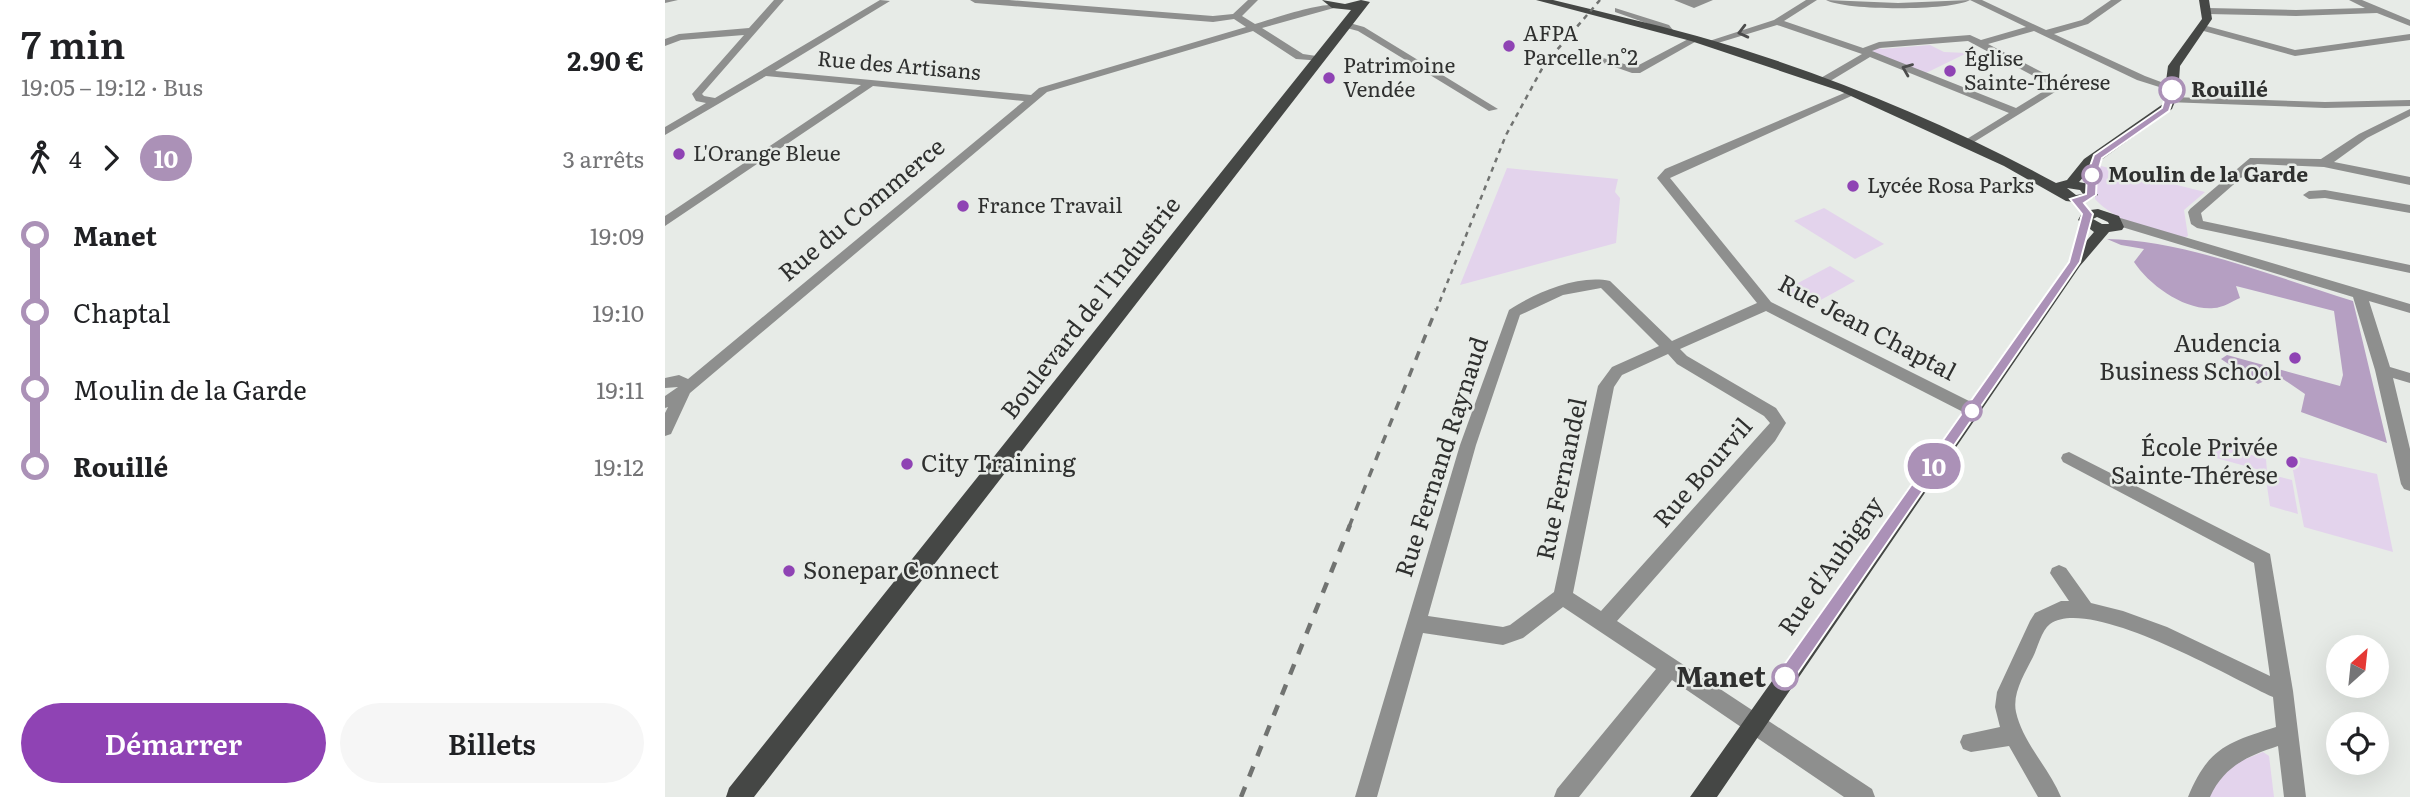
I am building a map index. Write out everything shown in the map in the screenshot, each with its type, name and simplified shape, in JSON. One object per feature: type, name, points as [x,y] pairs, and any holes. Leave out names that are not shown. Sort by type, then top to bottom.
[{"type":"main road","points":[[1544,1],[1703,40],[1823,81],[2065,186],[2084,196],[2102,221]]},
{"type":"main road","points":[[2065,186],[2078,179],[2087,164],[2166,109],[2172,94],[2174,66],[2203,28],[2206,6]]},
{"type":"main road","name":"Boulevard de l'Industrie","points":[[738,797],[1319,59],[1345,7]]},
{"type":"main road","points":[[2084,196],[2097,157]]},
{"type":"main road","name":"Rue d'Aubigny","points":[[1702,797],[2102,221]]},
{"type":"street","points":[[665,0],[673,0]]},
{"type":"street","points":[[715,101],[700,99],[697,94],[779,0]]},
{"type":"street","points":[[668,128],[887,0]]},
{"type":"street","points":[[975,0],[1213,19],[1236,16],[1253,0]]},
{"type":"street","points":[[1679,0],[1694,5],[1708,0]]},
{"type":"street","points":[[1603,61],[1636,71],[1703,40],[1777,22],[1812,0]]},
{"type":"street","points":[[1831,0],[1938,4],[1965,0]]},
{"type":"street","points":[[1975,0],[2172,94],[2198,101],[2410,105]]},
{"type":"street","points":[[2046,33],[2085,22],[2117,0]]},
{"type":"street","points":[[2354,0],[2410,23]]},
{"type":"street","points":[[2206,6],[2296,13],[2377,10]]},
{"type":"street","points":[[1030,98],[1043,90],[1317,9],[1345,7],[1361,29],[1493,109]]},
{"type":"street","points":[[1618,10],[1666,27],[1662,29]]},
{"type":"street","points":[[1236,16],[1300,57],[1319,59]]},
{"type":"street","points":[[1777,22],[1866,52],[2016,112]]},
{"type":"street","points":[[1980,43],[2035,28]]},
{"type":"street","points":[[2203,28],[2295,53],[2410,37]]},
{"type":"street","points":[[665,43],[679,37],[752,31]]},
{"type":"street","points":[[1823,81],[1879,45],[1965,37],[2053,80],[2058,87],[1966,144]]},
{"type":"street","name":"Rue des Artisans","points":[[764,72],[1030,98]]},
{"type":"street","points":[[665,222],[871,83]]},
{"type":"street","name":"Rue Jean Chaptal","points":[[1853,93],[1679,169],[1665,183],[1766,305],[1973,410]]},
{"type":"street","name":"Rue du Commerce","points":[[674,385],[722,358],[1030,98]]},
{"type":"street","points":[[2370,104],[2397,118]]},
{"type":"street","points":[[2324,163],[2363,136],[2397,118],[2410,105]]},
{"type":"street","points":[[2211,251],[2194,212],[2254,160],[2324,163],[2410,181]]},
{"type":"street","points":[[2309,195],[2325,194],[2410,209]]},
{"type":"street","points":[[2102,221],[2410,309]]},
{"type":"street","points":[[2193,245],[2197,224]]},
{"type":"street","points":[[2197,224],[2410,269]]},
{"type":"street","name":"Rue Fernand Raynaud","points":[[1366,797],[1468,445],[1514,313],[1527,303],[1591,283],[1605,284],[1668,348]]},
{"type":"street","points":[[2360,295],[2383,370],[2410,484]]},
{"type":"street","name":"Rue Fernandel","points":[[1563,596],[1607,386],[1617,371],[1766,305]]},
{"type":"street","name":"Rue Bourvil","points":[[1603,623],[1769,437],[1778,423],[1770,412],[1682,360],[1668,348]]},
{"type":"street","points":[[2383,370],[2410,379]]},
{"type":"street","points":[[665,402],[674,385]]},
{"type":"street","points":[[666,420],[674,385]]},
{"type":"street","points":[[2069,458],[2263,559],[2283,691],[2295,797]]},
{"type":"street","points":[[2059,573],[2085,609]]},
{"type":"street","points":[[1415,623],[1503,636],[1516,632],[1563,596],[1752,725],[1864,797]]},
{"type":"street","points":[[2050,797],[2014,735],[2005,710],[2007,692],[2043,618],[2059,610],[2085,609],[2104,612],[2135,622],[2283,691]]},
{"type":"street","points":[[1565,797],[1668,668]]},
{"type":"street","points":[[2199,797],[2207,774],[2218,762],[2238,750],[2288,733]]},
{"type":"street","points":[[1971,742],[2014,735]]},
{"type":"shaded area","points":[[1930,45],[1944,52],[1967,53],[1926,73],[1872,53],[1873,48],[1878,46],[1882,49]]},
{"type":"shaded area","points":[[2097,165],[2205,192],[2184,210],[2188,236],[2184,238],[2136,224],[2104,207],[2095,199]]},
{"type":"shaded area","points":[[1507,168],[1618,179],[1615,192],[1620,198],[1616,243],[1460,285]]},
{"type":"shaded area","points":[[1824,208],[1884,244],[1855,259],[1794,221]]},
{"type":"shaded area","points":[[2107,239],[2137,241],[2199,253],[2353,301],[2387,443],[2301,412],[2305,394],[2277,375],[2258,384],[2221,359],[2227,355],[2340,386],[2343,375],[2334,311],[2236,286],[2240,298],[2220,307],[2203,308],[2191,305],[2169,295],[2141,271],[2134,262],[2144,249],[2121,245]]},
{"type":"shaded area","points":[[1830,266],[1855,281],[1808,307],[1783,291]]},
{"type":"shaded area","points":[[2209,443],[2266,459],[2267,472],[2209,456]]},
{"type":"shaded area","points":[[2290,455],[2377,474],[2393,552],[2304,527]]},
{"type":"shaded area","points":[[2265,473],[2292,480],[2298,514],[2270,506]]},
{"type":"shaded area","points":[[2263,752],[2269,756],[2274,797],[2207,797],[2231,765]]},
{"type":"railway","points":[[1436,311],[1506,135],[1544,65],[1600,0]]},
{"type":"railway","points":[[1349,527],[1436,309]]},
{"type":"railway","points":[[1241,797],[1350,525]]},
{"type":"bus line","name":"10","points":[[1785,677],[2075,262],[2081,247],[2085,216],[2088,214],[2075,199],[2084,199],[2091,195],[2089,191],[2097,157],[2166,109],[2172,90]]},
{"type":"place","name":"AFPA Parcelle n°2","points":[[1509,46]]},
{"type":"place","name":"Église Sainte-Thérese","points":[[1950,71]]},
{"type":"place","name":"Patrimoine Vendée","points":[[1329,78]]},
{"type":"place","name":"Rouillé","points":[[2172,90]]},
{"type":"place","name":"L'Orange Bleue","points":[[679,154]]},
{"type":"place","name":"Moulin de la Garde","points":[[2092,175]]},
{"type":"place","name":"Lycée Rosa Parks","points":[[1853,186]]},
{"type":"place","name":"France Travail","points":[[963,206]]},
{"type":"place","name":"Audencia Business School","points":[[2295,358]]},
{"type":"place","name":"École Privée Sainte-Thérèse","points":[[2292,462]]},
{"type":"place","name":"City Training","points":[[907,464]]},
{"type":"place","name":"Sonepar Connect","points":[[789,571]]},
{"type":"place","name":"Manet","points":[[1785,677]]}]
